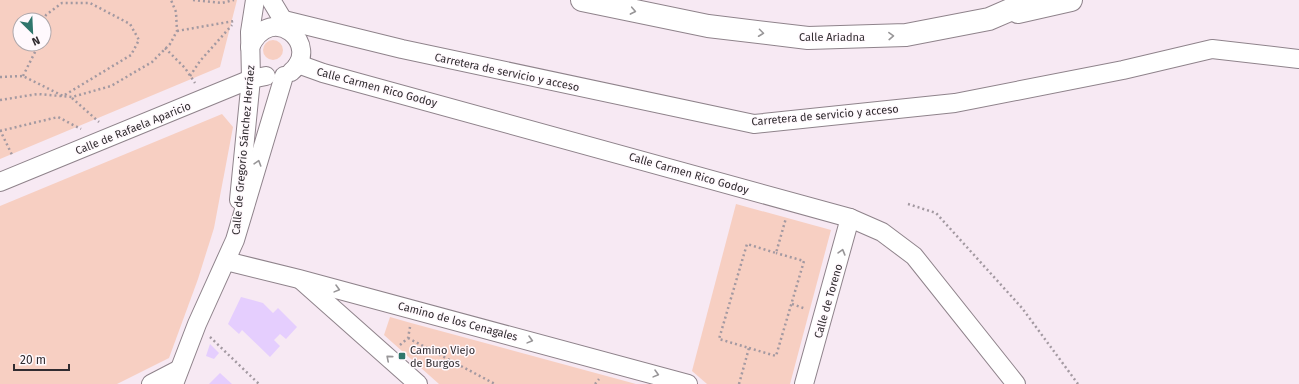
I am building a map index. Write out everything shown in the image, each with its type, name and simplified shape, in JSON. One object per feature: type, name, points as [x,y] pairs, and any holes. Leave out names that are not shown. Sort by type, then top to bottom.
[{"type":"highway","name":"Calle Ariadna","points":[[582,0],[708,26],[808,38],[906,35],[989,19],[1033,0]]},
{"type":"highway","points":[[989,19],[1071,0]]},
{"type":"street","name":"Calle de Gregorio Sánchez Herráez","points":[[235,240],[258,77],[251,53],[250,32],[255,0]]},
{"type":"street","points":[[258,77],[275,78],[284,76],[292,71],[298,64],[301,51],[298,39],[286,25],[271,0]]},
{"type":"street","points":[[251,53],[255,35],[265,28],[286,25]]},
{"type":"street","name":"Carretera de servicio y acceso","points":[[286,25],[754,124],[955,103],[1123,70],[1212,49],[1299,58]]},
{"type":"street","name":"Calle Carmen Rico Godoy","points":[[298,64],[323,73],[850,218],[882,232],[914,256],[1016,384]]},
{"type":"street","name":"Calle de Gregorio Sánchez Herráez","points":[[176,377],[235,240],[284,76]]},
{"type":"street","name":"Calle de Rafaela Aparicio","points":[[0,182],[258,77]]},
{"type":"street","name":"Calle de Toreno","points":[[804,384],[850,218]]},
{"type":"street","name":"Camino de los Cenagales","points":[[226,261],[299,279],[688,384]]},
{"type":"street","points":[[299,279],[418,384]]},
{"type":"street","points":[[151,384],[176,377]]},
{"type":"path","points":[[0,100],[38,94],[72,97],[111,86],[152,62],[165,48],[177,31],[176,12],[171,0]]},
{"type":"path","points":[[193,0],[222,3],[234,0]]},
{"type":"path","points":[[50,12],[62,3],[90,3],[130,24],[139,40],[131,55],[63,96]]},
{"type":"path","points":[[177,31],[236,21],[200,61],[190,76]]},
{"type":"path","points":[[165,48],[195,82]]},
{"type":"path","points":[[23,76],[35,52]]},
{"type":"path","points":[[0,77],[23,76],[63,96]]},
{"type":"path","points":[[72,97],[98,122]]},
{"type":"path","points":[[13,158],[0,130],[58,117],[82,129]]},
{"type":"path","points":[[776,253],[791,202]]},
{"type":"path","points":[[908,204],[936,213],[1022,308],[1078,384]]},
{"type":"path","points":[[747,244],[804,261],[776,356],[749,348],[719,339],[747,244]]},
{"type":"path","points":[[397,347],[408,338],[411,323]]},
{"type":"path","points":[[408,338],[495,384]]},
{"type":"path","points":[[212,340],[259,384]]},
{"type":"path","points":[[739,384],[749,348]]},
{"type":"shaded area","points":[[0,0],[237,0],[220,67],[0,159]]},
{"type":"shaded area","points":[[269,40],[277,40],[283,46],[283,54],[277,60],[269,60],[263,54],[263,46]]},
{"type":"shaded area","points":[[222,114],[233,127],[214,228],[198,279],[169,358],[117,384],[0,384],[0,206]]},
{"type":"shaded area","points":[[736,204],[831,230],[790,384],[707,384],[692,371]]},
{"type":"shaded area","points":[[390,317],[636,384],[439,384],[384,335]]},
{"type":"building","points":[[241,297],[263,303],[273,313],[278,308],[297,327],[286,339],[280,334],[274,340],[280,346],[270,357],[242,330],[239,334],[228,324]]},
{"type":"building","points":[[210,344],[219,353],[214,359],[206,356]]},
{"type":"building","points":[[220,373],[232,384],[209,384]]},
{"type":"place","name":"Camino Viejo de Burgos","points":[[402,356]]}]
